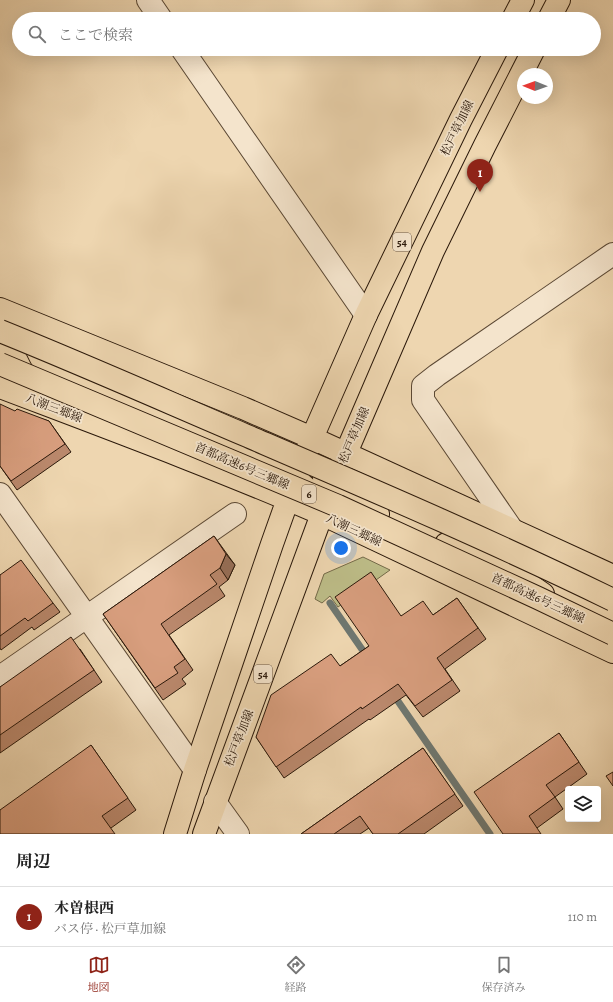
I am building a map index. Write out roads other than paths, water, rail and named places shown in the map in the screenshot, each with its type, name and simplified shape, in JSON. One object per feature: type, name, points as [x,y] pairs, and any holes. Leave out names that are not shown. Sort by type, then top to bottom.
[{"type":"main road","points":[[517,12],[523,0]]},
{"type":"main road","points":[[553,12],[559,0]]},
{"type":"main road","name":"松戸草加線","points":[[175,834],[195,770],[288,499],[312,438],[366,315],[461,118],[493,56]]},
{"type":"main road","name":"松戸草加線","points":[[204,834],[346,453],[433,251],[530,56]]},
{"type":"main road","points":[[0,310],[243,408],[346,453],[613,576]]},
{"type":"main road","points":[[22,318],[41,358],[73,379],[266,459],[304,485],[322,514]]},
{"type":"main road","points":[[0,331],[350,480],[548,568],[613,600]]},
{"type":"main road","name":"首都高速6号三郷線","points":[[0,364],[338,506],[612,648]]},
{"type":"main road","name":"八潮三郷線","points":[[0,387],[184,457],[288,499],[612,648]]},
{"type":"main road","points":[[312,438],[324,478],[356,504],[517,576],[554,601],[582,630],[612,648]]},
{"type":"street","points":[[148,0],[156,12]]},
{"type":"street","points":[[187,56],[366,315]]},
{"type":"street","points":[[511,528],[423,400],[423,386],[613,254]]},
{"type":"street","points":[[0,494],[195,770]]},
{"type":"street","points":[[0,677],[235,514]]},
{"type":"street","points":[[215,802],[238,834]]},
{"type":"waterway","points":[[330,603],[368,658]]},
{"type":"waterway","points":[[393,694],[490,834]]},
{"type":"place","name":"木曽根西","points":[[480,192]]}]
